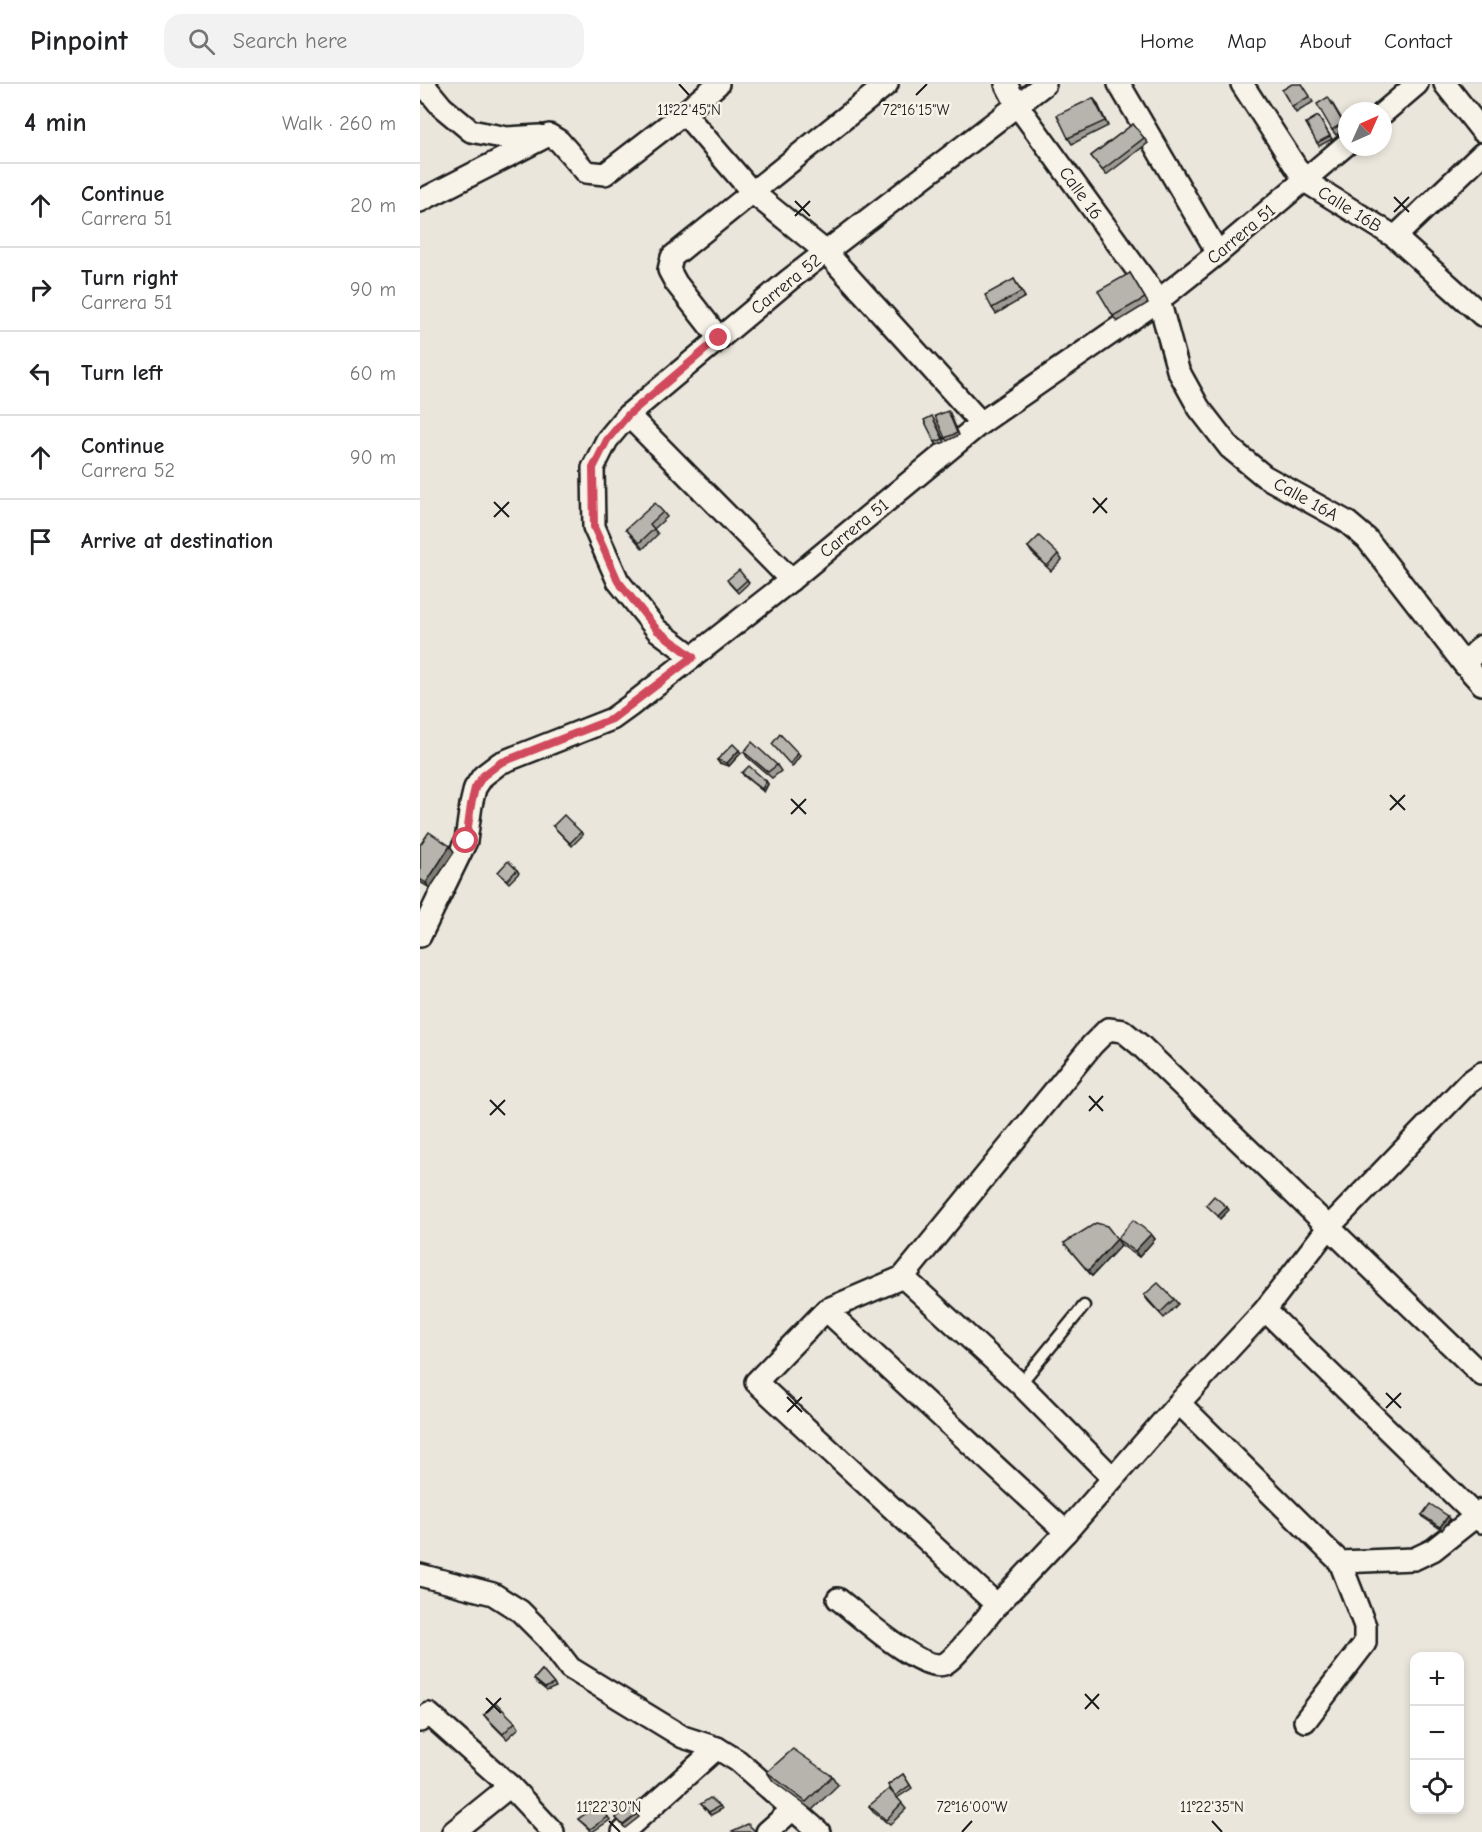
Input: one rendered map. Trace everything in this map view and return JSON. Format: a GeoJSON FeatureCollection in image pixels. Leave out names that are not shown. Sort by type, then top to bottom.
{"type":"FeatureCollection","features":[{"type":"Feature","properties":{"kind":"street"},"geometry":{"type":"LineString","coordinates":[[423,84],[442,107],[471,130],[507,138],[549,135],[559,141],[585,172],[605,174],[718,84]]}},
{"type":"Feature","properties":{"kind":"street"},"geometry":{"type":"LineString","coordinates":[[719,338],[676,283],[669,270],[672,257],[887,84]]}},
{"type":"Feature","properties":{"kind":"street","name":"Calle 16"},"geometry":{"type":"LineString","coordinates":[[1006,84],[1017,105],[1159,300]]}},
{"type":"Feature","properties":{"kind":"street","name":"Carrera 52"},"geometry":{"type":"LineString","coordinates":[[693,657],[657,630],[618,581],[594,527],[593,468],[607,440],[628,415],[789,280],[1045,84]]}},
{"type":"Feature","properties":{"kind":"street"},"geometry":{"type":"LineString","coordinates":[[1119,84],[1218,253]]}},
{"type":"Feature","properties":{"kind":"street","name":"Calle 16B"},"geometry":{"type":"LineString","coordinates":[[1242,84],[1305,181],[1395,237],[1482,315]]}},
{"type":"Feature","properties":{"kind":"street"},"geometry":{"type":"LineString","coordinates":[[1392,105],[1417,84]]}},
{"type":"Feature","properties":{"kind":"street"},"geometry":{"type":"LineString","coordinates":[[1444,84],[1482,131]]}},
{"type":"Feature","properties":{"kind":"street"},"geometry":{"type":"LineString","coordinates":[[684,113],[752,192],[826,252],[981,423]]}},
{"type":"Feature","properties":{"kind":"street"},"geometry":{"type":"LineString","coordinates":[[420,201],[549,135]]}},
{"type":"Feature","properties":{"kind":"street","name":"Carrera 51"},"geometry":{"type":"LineString","coordinates":[[420,936],[466,841],[475,788],[483,776],[500,763],[612,719],[791,580],[981,423],[1159,300],[1338,152]]}},
{"type":"Feature","properties":{"kind":"street"},"geometry":{"type":"LineString","coordinates":[[1395,237],[1482,154]]}},
{"type":"Feature","properties":{"kind":"street","name":"Calle 16A"},"geometry":{"type":"LineString","coordinates":[[1159,300],[1178,370],[1199,408],[1230,448],[1264,476],[1347,522],[1367,539],[1482,684]]}},
{"type":"Feature","properties":{"kind":"street"},"geometry":{"type":"LineString","coordinates":[[628,415],[791,580]]}},
{"type":"Feature","properties":{"kind":"street"},"geometry":{"type":"LineString","coordinates":[[1464,664],[1482,646]]}},
{"type":"Feature","properties":{"kind":"street"},"geometry":{"type":"LineString","coordinates":[[997,1605],[756,1382],[826,1310],[903,1277],[1092,1045],[1108,1029],[1123,1031],[1140,1045],[1482,1375]]}},
{"type":"Feature","properties":{"kind":"street"},"geometry":{"type":"LineString","coordinates":[[838,1599],[910,1655],[928,1664],[945,1664],[1265,1310],[1328,1228],[1468,1083],[1482,1073]]}},
{"type":"Feature","properties":{"kind":"street"},"geometry":{"type":"LineString","coordinates":[[903,1277],[1020,1384],[1113,1478]]}},
{"type":"Feature","properties":{"kind":"street"},"geometry":{"type":"LineString","coordinates":[[826,1310],[1066,1532]]}},
{"type":"Feature","properties":{"kind":"street"},"geometry":{"type":"LineString","coordinates":[[1265,1310],[1480,1516],[1433,1550],[1414,1558],[1340,1562]]}},
{"type":"Feature","properties":{"kind":"street"},"geometry":{"type":"LineString","coordinates":[[1179,1403],[1340,1562],[1365,1626],[1365,1644],[1305,1720]]}},
{"type":"Feature","properties":{"kind":"street"},"geometry":{"type":"LineString","coordinates":[[420,1575],[493,1594],[520,1611],[547,1638],[570,1668],[683,1737],[717,1748],[738,1761],[819,1832]]}},
{"type":"Feature","properties":{"kind":"street"},"geometry":{"type":"LineString","coordinates":[[420,1721],[429,1714],[510,1786],[553,1832]]}},
{"type":"Feature","properties":{"kind":"street"},"geometry":{"type":"LineString","coordinates":[[623,1832],[717,1748]]}},
{"type":"Feature","properties":{"kind":"street"},"geometry":{"type":"LineString","coordinates":[[453,1832],[510,1786]]}},
{"type":"Feature","properties":{"kind":"street"},"geometry":{"type":"LineString","coordinates":[[767,1832],[793,1809]]}},
{"type":"Feature","properties":{"kind":"lane"},"geometry":{"type":"LineString","coordinates":[[1020,1384],[1084,1306]]}},
{"type":"Feature","properties":{"kind":"building"},"geometry":{"type":"Polygon","coordinates":[[[1292,84],[1302,84],[1310,96],[1292,107],[1282,90],[1292,84]]]}},
{"type":"Feature","properties":{"kind":"building"},"geometry":{"type":"Polygon","coordinates":[[[1328,97],[1338,114],[1338,126],[1332,130],[1317,104],[1328,97]]]}},
{"type":"Feature","properties":{"kind":"building"},"geometry":{"type":"Polygon","coordinates":[[[1093,98],[1105,121],[1068,138],[1057,115],[1093,98]]]}},
{"type":"Feature","properties":{"kind":"building"},"geometry":{"type":"Polygon","coordinates":[[[1318,116],[1330,136],[1317,143],[1306,123],[1318,116]]]}},
{"type":"Feature","properties":{"kind":"building"},"geometry":{"type":"Polygon","coordinates":[[[1133,124],[1144,138],[1102,170],[1091,156],[1133,124]]]}},
{"type":"Feature","properties":{"kind":"building"},"geometry":{"type":"Polygon","coordinates":[[[1130,273],[1145,298],[1113,316],[1098,291],[1130,273]]]}},
{"type":"Feature","properties":{"kind":"building"},"geometry":{"type":"Polygon","coordinates":[[[1014,279],[1021,292],[992,308],[985,295],[1014,279]]]}},
{"type":"Feature","properties":{"kind":"building"},"geometry":{"type":"Polygon","coordinates":[[[948,411],[957,433],[945,438],[935,416],[948,411]]]}},
{"type":"Feature","properties":{"kind":"building"},"geometry":{"type":"Polygon","coordinates":[[[932,416],[943,439],[935,442],[924,420],[932,416]]]}},
{"type":"Feature","properties":{"kind":"building"},"geometry":{"type":"Polygon","coordinates":[[[655,503],[663,512],[650,524],[654,529],[639,543],[626,529],[655,503]]]}},
{"type":"Feature","properties":{"kind":"building"},"geometry":{"type":"Polygon","coordinates":[[[1039,536],[1058,554],[1047,566],[1028,547],[1039,536]]]}},
{"type":"Feature","properties":{"kind":"building"},"geometry":{"type":"Polygon","coordinates":[[[739,570],[747,580],[736,590],[727,580],[739,570]]]}},
{"type":"Feature","properties":{"kind":"building"},"geometry":{"type":"Polygon","coordinates":[[[780,734],[798,753],[790,764],[772,744],[780,734]]]}},
{"type":"Feature","properties":{"kind":"building"},"geometry":{"type":"Polygon","coordinates":[[[752,742],[777,765],[768,772],[744,752],[752,742]]]}},
{"type":"Feature","properties":{"kind":"building"},"geometry":{"type":"Polygon","coordinates":[[[733,744],[739,750],[727,763],[717,760],[733,744]]]}},
{"type":"Feature","properties":{"kind":"building"},"geometry":{"type":"Polygon","coordinates":[[[749,766],[766,781],[762,789],[742,773],[749,766]]]}},
{"type":"Feature","properties":{"kind":"building"},"geometry":{"type":"Polygon","coordinates":[[[564,815],[581,832],[570,843],[553,826],[564,815]]]}},
{"type":"Feature","properties":{"kind":"building"},"geometry":{"type":"Polygon","coordinates":[[[429,832],[450,846],[426,883],[420,879],[420,845],[429,832]]]}},
{"type":"Feature","properties":{"kind":"building"},"geometry":{"type":"Polygon","coordinates":[[[508,861],[517,870],[507,880],[498,872],[508,861]]]}},
{"type":"Feature","properties":{"kind":"building"},"geometry":{"type":"Polygon","coordinates":[[[1214,1196],[1227,1207],[1218,1216],[1206,1205],[1214,1196]]]}},
{"type":"Feature","properties":{"kind":"building"},"geometry":{"type":"Polygon","coordinates":[[[1133,1220],[1151,1234],[1135,1251],[1117,1239],[1133,1220]]]}},
{"type":"Feature","properties":{"kind":"building"},"geometry":{"type":"Polygon","coordinates":[[[1096,1223],[1107,1226],[1117,1239],[1088,1271],[1064,1243],[1096,1223]]]}},
{"type":"Feature","properties":{"kind":"building"},"geometry":{"type":"Polygon","coordinates":[[[1158,1283],[1174,1299],[1160,1313],[1144,1295],[1158,1283]]]}},
{"type":"Feature","properties":{"kind":"building"},"geometry":{"type":"Polygon","coordinates":[[[1430,1504],[1448,1516],[1440,1527],[1422,1515],[1430,1504]]]}},
{"type":"Feature","properties":{"kind":"building"},"geometry":{"type":"Polygon","coordinates":[[[542,1670],[554,1684],[545,1688],[534,1679],[542,1670]]]}},
{"type":"Feature","properties":{"kind":"building"},"geometry":{"type":"Polygon","coordinates":[[[496,1703],[515,1722],[503,1734],[484,1715],[496,1703]]]}},
{"type":"Feature","properties":{"kind":"building"},"geometry":{"type":"Polygon","coordinates":[[[793,1749],[832,1776],[806,1802],[767,1772],[793,1749]]]}},
{"type":"Feature","properties":{"kind":"building"},"geometry":{"type":"Polygon","coordinates":[[[903,1774],[910,1785],[895,1796],[888,1785],[903,1774]]]}},
{"type":"Feature","properties":{"kind":"building"},"geometry":{"type":"Polygon","coordinates":[[[889,1789],[902,1803],[886,1820],[869,1806],[889,1789]]]}},
{"type":"Feature","properties":{"kind":"building"},"geometry":{"type":"Polygon","coordinates":[[[710,1798],[720,1806],[709,1812],[701,1804],[710,1798]]]}},
{"type":"Feature","properties":{"kind":"building"},"geometry":{"type":"Polygon","coordinates":[[[600,1804],[608,1817],[590,1829],[578,1819],[600,1804]]]}},
{"type":"Feature","properties":{"kind":"building"},"geometry":{"type":"Polygon","coordinates":[[[629,1806],[637,1814],[623,1825],[616,1818],[629,1806]]]}},
{"type":"Feature","properties":{"kind":"building"},"geometry":{"type":"Polygon","coordinates":[[[748,1824],[756,1832],[732,1831],[748,1824]]]}},
{"type":"Feature","properties":{"kind":"route"},"geometry":{"type":"LineString","coordinates":[[466,841],[475,788],[483,776],[500,763],[612,719],[693,657],[657,630],[618,581],[594,527],[593,468],[607,440],[628,415],[719,338]]}}]}
